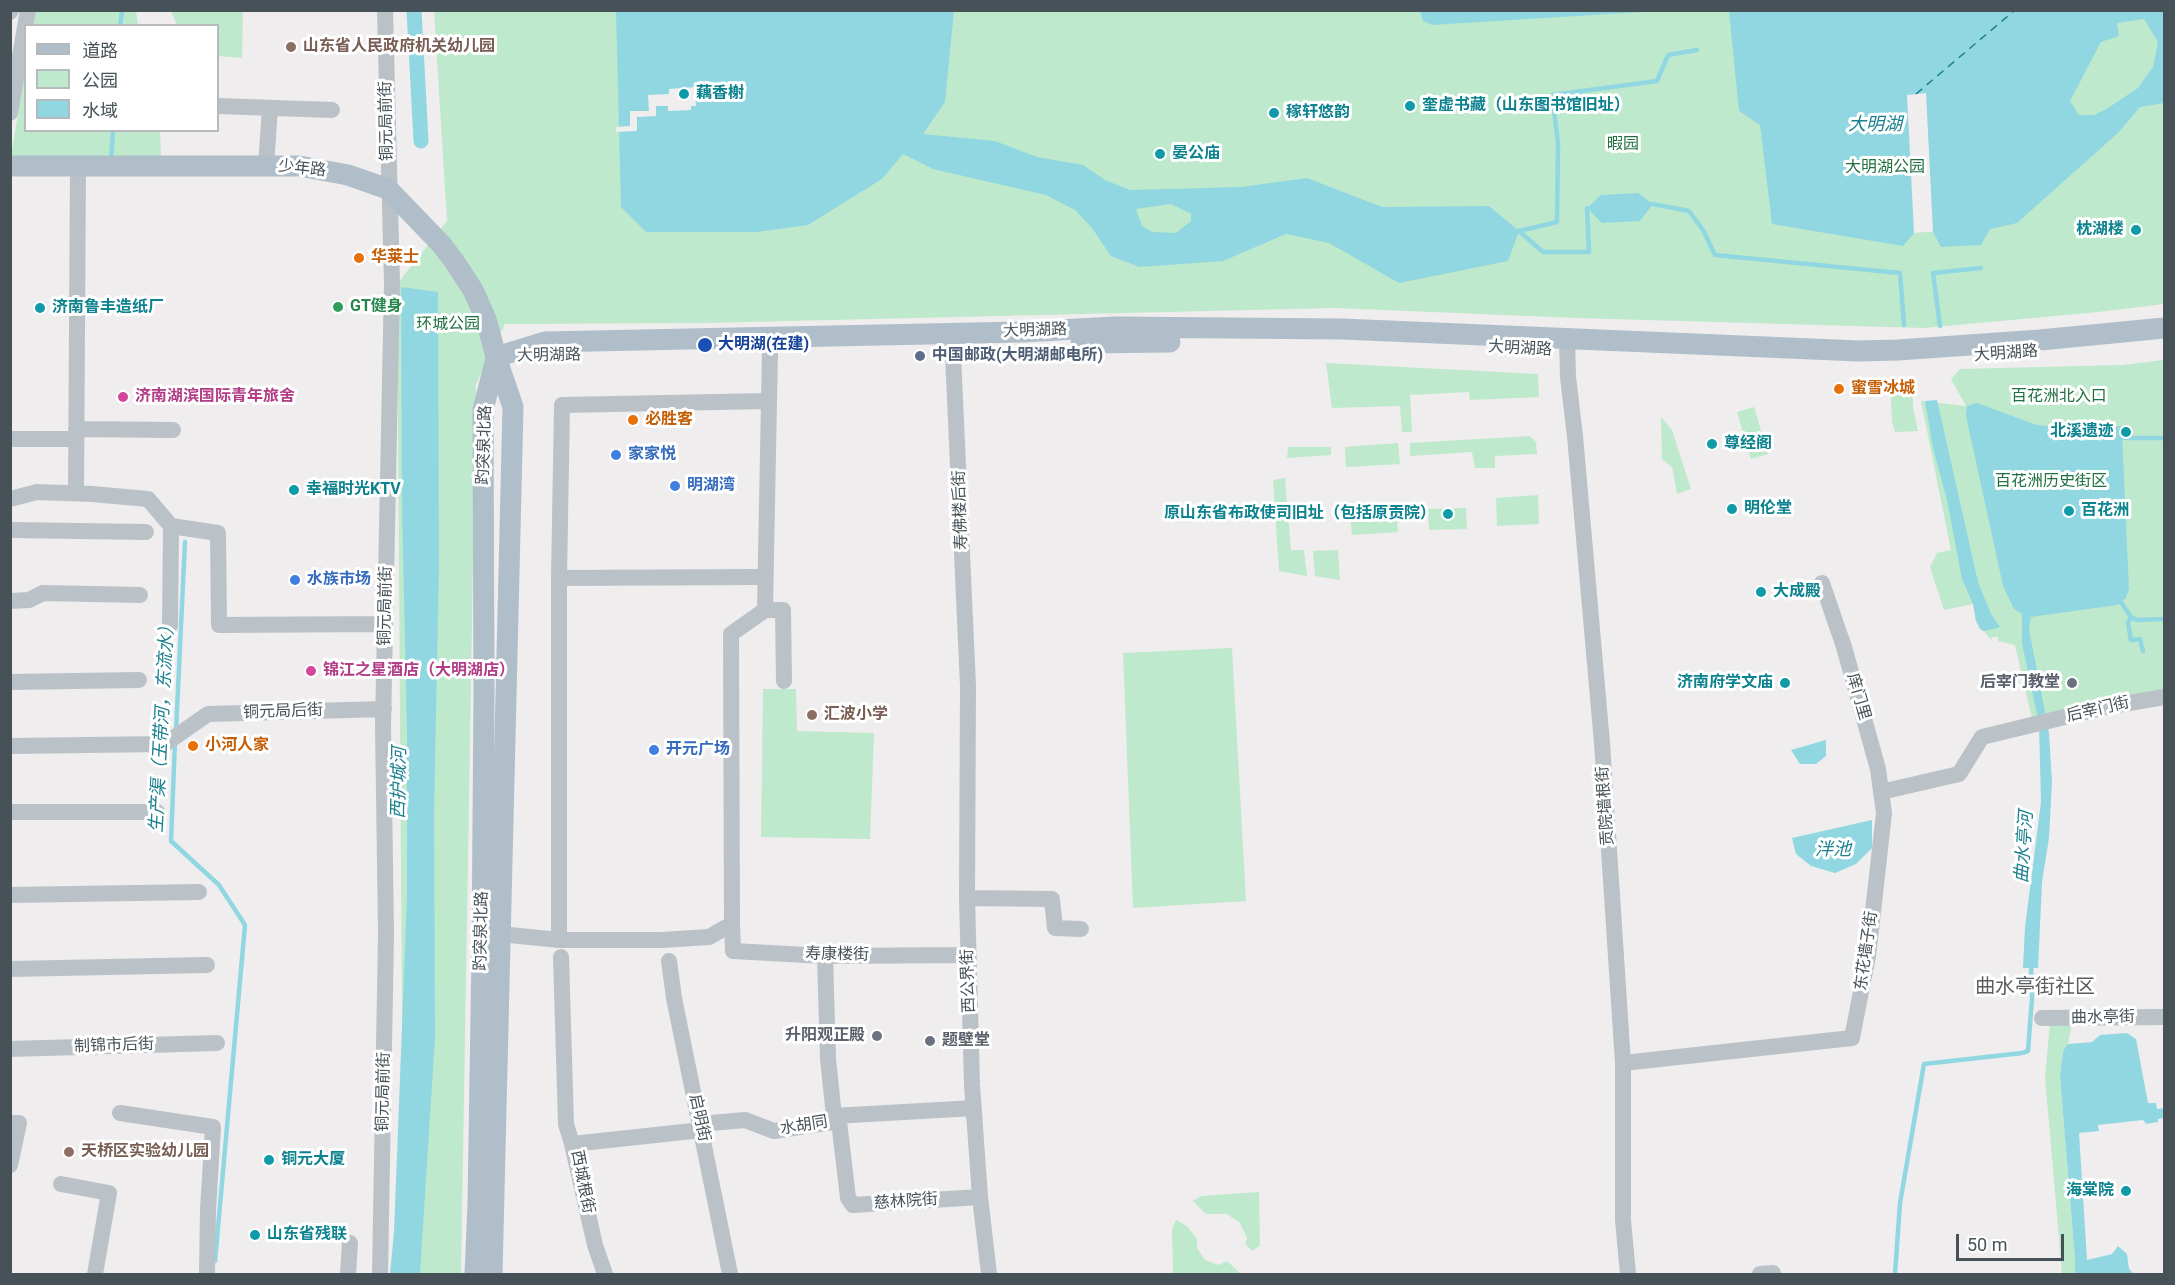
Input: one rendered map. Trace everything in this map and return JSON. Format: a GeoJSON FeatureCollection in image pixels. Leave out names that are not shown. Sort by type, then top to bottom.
{"type":"FeatureCollection","features":[{"type":"Feature","properties":{"kind":"main road","name":"少年路"},"geometry":{"type":"LineString","coordinates":[[10,166],[299,165],[348,175],[388,189],[442,245],[461,271],[473,290],[486,319],[496,357]]}},
{"type":"Feature","properties":{"kind":"main road","name":"大明湖路"},"geometry":{"type":"LineString","coordinates":[[496,357],[545,342],[953,339],[1396,342],[1898,350],[2164,328]]}},
{"type":"Feature","properties":{"kind":"main road","name":"大明湖路"},"geometry":{"type":"LineString","coordinates":[[496,357],[770,350],[953,339]]}},
{"type":"Feature","properties":{"kind":"main road","name":"大明湖路"},"geometry":{"type":"LineString","coordinates":[[1567,346],[1763,359],[1898,360],[2006,355],[2164,339]]}},
{"type":"Feature","properties":{"kind":"main road","name":"趵突泉北路"},"geometry":{"type":"LineString","coordinates":[[492,1275],[513,407],[496,357]]}},
{"type":"Feature","properties":{"kind":"main road","name":"趵突泉北路"},"geometry":{"type":"LineString","coordinates":[[475,1275],[482,917],[483,410],[496,357]]}},
{"type":"Feature","properties":{"kind":"street","name":"铜元局前街"},"geometry":{"type":"LineString","coordinates":[[380,1275],[386,934],[385,624],[392,283],[385,10]]}},
{"type":"Feature","properties":{"kind":"street"},"geometry":{"type":"LineString","coordinates":[[10,113],[24,33]]}},
{"type":"Feature","properties":{"kind":"street"},"geometry":{"type":"LineString","coordinates":[[219,106],[332,110]]}},
{"type":"Feature","properties":{"kind":"street"},"geometry":{"type":"LineString","coordinates":[[266,165],[270,108]]}},
{"type":"Feature","properties":{"kind":"street"},"geometry":{"type":"LineString","coordinates":[[76,493],[78,166]]}},
{"type":"Feature","properties":{"kind":"street","name":"寿佛楼后街"},"geometry":{"type":"LineString","coordinates":[[953,339],[968,686]]}},
{"type":"Feature","properties":{"kind":"street","name":"贡院墙根街"},"geometry":{"type":"LineString","coordinates":[[1567,346],[1600,719],[1623,1063],[1623,1220],[1628,1275]]}},
{"type":"Feature","properties":{"kind":"street"},"geometry":{"type":"LineString","coordinates":[[765,610],[770,350]]}},
{"type":"Feature","properties":{"kind":"street"},"geometry":{"type":"LineString","coordinates":[[573,1147],[566,1124],[560,949],[559,578],[562,405],[768,401]]}},
{"type":"Feature","properties":{"kind":"street"},"geometry":{"type":"LineString","coordinates":[[10,439],[173,430]]}},
{"type":"Feature","properties":{"kind":"street"},"geometry":{"type":"LineString","coordinates":[[10,499],[37,492],[148,498],[171,526],[170,626]]}},
{"type":"Feature","properties":{"kind":"street"},"geometry":{"type":"LineString","coordinates":[[171,526],[218,533],[219,625],[385,624]]}},
{"type":"Feature","properties":{"kind":"street"},"geometry":{"type":"LineString","coordinates":[[10,530],[146,532]]}},
{"type":"Feature","properties":{"kind":"street"},"geometry":{"type":"LineString","coordinates":[[559,578],[756,577]]}},
{"type":"Feature","properties":{"kind":"street","name":"庠门里"},"geometry":{"type":"LineString","coordinates":[[1822,583],[1844,646],[1878,769],[1884,813]]}},
{"type":"Feature","properties":{"kind":"street"},"geometry":{"type":"LineString","coordinates":[[10,601],[29,600],[43,593],[140,595]]}},
{"type":"Feature","properties":{"kind":"street"},"geometry":{"type":"LineString","coordinates":[[500,934],[560,949],[709,936],[732,924],[731,634],[765,610],[783,609],[784,681]]}},
{"type":"Feature","properties":{"kind":"street"},"geometry":{"type":"LineString","coordinates":[[10,682],[139,680]]}},
{"type":"Feature","properties":{"kind":"street","name":"西公界街"},"geometry":{"type":"LineString","coordinates":[[968,686],[968,955],[974,1108],[980,1197],[989,1275]]}},
{"type":"Feature","properties":{"kind":"street","name":"后宰门街"},"geometry":{"type":"LineString","coordinates":[[1881,792],[1959,774],[1982,737],[2106,707],[2164,697]]}},
{"type":"Feature","properties":{"kind":"street","name":"铜元局后街"},"geometry":{"type":"LineString","coordinates":[[10,746],[165,744],[208,714],[384,710]]}},
{"type":"Feature","properties":{"kind":"street"},"geometry":{"type":"LineString","coordinates":[[10,812],[157,812]]}},
{"type":"Feature","properties":{"kind":"street","name":"东花墙子街"},"geometry":{"type":"LineString","coordinates":[[1623,1063],[1852,1038],[1868,956],[1884,813]]}},
{"type":"Feature","properties":{"kind":"street"},"geometry":{"type":"LineString","coordinates":[[10,895],[199,892]]}},
{"type":"Feature","properties":{"kind":"street"},"geometry":{"type":"LineString","coordinates":[[967,898],[1052,899],[1055,928],[1081,929]]}},
{"type":"Feature","properties":{"kind":"street","name":"寿康楼街"},"geometry":{"type":"LineString","coordinates":[[732,924],[733,951],[825,956],[968,955]]}},
{"type":"Feature","properties":{"kind":"street","name":"慈林院街"},"geometry":{"type":"LineString","coordinates":[[825,956],[828,1059],[848,1198],[853,1205],[980,1197]]}},
{"type":"Feature","properties":{"kind":"street","name":"启明街"},"geometry":{"type":"LineString","coordinates":[[669,961],[674,998],[730,1275]]}},
{"type":"Feature","properties":{"kind":"street"},"geometry":{"type":"LineString","coordinates":[[10,969],[207,965]]}},
{"type":"Feature","properties":{"kind":"street","name":"曲水亭街"},"geometry":{"type":"LineString","coordinates":[[2042,1018],[2164,1017]]}},
{"type":"Feature","properties":{"kind":"street","name":"制锦市后街"},"geometry":{"type":"LineString","coordinates":[[10,1049],[217,1043]]}},
{"type":"Feature","properties":{"kind":"street"},"geometry":{"type":"LineString","coordinates":[[836,1118],[974,1108]]}},
{"type":"Feature","properties":{"kind":"street"},"geometry":{"type":"LineString","coordinates":[[120,1113],[213,1126],[207,1275]]}},
{"type":"Feature","properties":{"kind":"street","name":"水胡同"},"geometry":{"type":"LineString","coordinates":[[701,1127],[745,1120],[774,1131],[836,1118]]}},
{"type":"Feature","properties":{"kind":"street"},"geometry":{"type":"LineString","coordinates":[[10,1122],[19,1123],[10,1165]]}},
{"type":"Feature","properties":{"kind":"street","name":"西城根街"},"geometry":{"type":"LineString","coordinates":[[605,1275],[595,1245],[572,1144],[701,1127]]}},
{"type":"Feature","properties":{"kind":"street"},"geometry":{"type":"LineString","coordinates":[[61,1184],[109,1193],[95,1275]]}},
{"type":"Feature","properties":{"kind":"street"},"geometry":{"type":"LineString","coordinates":[[348,1275],[350,1243]]}},
{"type":"Feature","properties":{"kind":"green space"},"geometry":{"type":"Polygon","coordinates":[[[36,10],[136,11],[138,24],[33,24],[36,10]]]}},
{"type":"Feature","properties":{"kind":"green space"},"geometry":{"type":"Polygon","coordinates":[[[171,11],[243,11],[242,58],[219,56],[219,24],[177,24],[171,11]]]}},
{"type":"Feature","properties":{"kind":"green space","name":"大明湖公园"},"geometry":{"type":"Polygon","coordinates":[[[434,11],[2164,11],[2164,304],[1924,328],[1576,318],[1335,308],[705,323],[505,324],[476,384],[461,1274],[393,1274],[403,1155],[397,284],[447,221],[434,11]]]}},
{"type":"Feature","properties":{"kind":"green space"},"geometry":{"type":"Polygon","coordinates":[[[24,75],[24,132],[160,132],[161,159],[11,157],[24,75]]]}},
{"type":"Feature","properties":{"kind":"green space","name":"百花洲历史街区"},"geometry":{"type":"Polygon","coordinates":[[[2164,360],[2164,697],[2033,723],[2015,645],[1998,641],[1998,637],[1992,637],[1991,640],[1976,621],[1973,604],[1944,610],[1930,567],[1937,553],[1951,550],[1921,401],[1966,406],[1951,379],[1960,369],[2122,365],[2164,360]]]}},
{"type":"Feature","properties":{"kind":"green space"},"geometry":{"type":"Polygon","coordinates":[[[1326,363],[1538,374],[1539,397],[1470,400],[1469,392],[1410,395],[1412,432],[1402,432],[1400,406],[1332,408],[1326,363]]]}},
{"type":"Feature","properties":{"kind":"green space"},"geometry":{"type":"Polygon","coordinates":[[[1890,378],[1912,379],[1913,407],[1918,431],[1895,432],[1892,422],[1890,378]]]}},
{"type":"Feature","properties":{"kind":"green space"},"geometry":{"type":"Polygon","coordinates":[[[1754,407],[1768,454],[1751,459],[1737,412],[1754,407]]]}},
{"type":"Feature","properties":{"kind":"green space"},"geometry":{"type":"Polygon","coordinates":[[[1661,417],[1672,430],[1691,489],[1677,494],[1672,467],[1662,459],[1661,417]]]}},
{"type":"Feature","properties":{"kind":"green space"},"geometry":{"type":"Polygon","coordinates":[[[1530,436],[1536,442],[1537,454],[1495,456],[1495,468],[1475,468],[1472,452],[1410,456],[1410,443],[1530,436]]]}},
{"type":"Feature","properties":{"kind":"green space"},"geometry":{"type":"Polygon","coordinates":[[[1398,443],[1400,464],[1346,467],[1345,447],[1398,443]]]}},
{"type":"Feature","properties":{"kind":"green space"},"geometry":{"type":"Polygon","coordinates":[[[1288,447],[1331,447],[1331,455],[1287,458],[1288,447]]]}},
{"type":"Feature","properties":{"kind":"green space"},"geometry":{"type":"Polygon","coordinates":[[[1285,478],[1291,550],[1304,550],[1307,576],[1279,571],[1273,480],[1285,478]]]}},
{"type":"Feature","properties":{"kind":"green space"},"geometry":{"type":"Polygon","coordinates":[[[1538,495],[1539,524],[1497,526],[1496,498],[1538,495]]]}},
{"type":"Feature","properties":{"kind":"green space"},"geometry":{"type":"Polygon","coordinates":[[[1466,508],[1467,529],[1429,530],[1428,509],[1466,508]]]}},
{"type":"Feature","properties":{"kind":"green space"},"geometry":{"type":"Polygon","coordinates":[[[1396,511],[1398,532],[1352,535],[1350,514],[1396,511]]]}},
{"type":"Feature","properties":{"kind":"green space"},"geometry":{"type":"Polygon","coordinates":[[[1338,550],[1340,580],[1315,576],[1313,551],[1338,550]]]}},
{"type":"Feature","properties":{"kind":"green space"},"geometry":{"type":"Polygon","coordinates":[[[1232,648],[1246,901],[1133,908],[1123,653],[1232,648]]]}},
{"type":"Feature","properties":{"kind":"green space"},"geometry":{"type":"Polygon","coordinates":[[[763,689],[796,689],[797,731],[874,733],[870,839],[761,837],[763,689]]]}},
{"type":"Feature","properties":{"kind":"green space"},"geometry":{"type":"Polygon","coordinates":[[[2050,1024],[2072,1024],[2068,1044],[2063,1051],[2060,1076],[2075,1274],[2062,1274],[2045,1077],[2050,1024]]]}},
{"type":"Feature","properties":{"kind":"green space"},"geometry":{"type":"Polygon","coordinates":[[[1259,1192],[1260,1246],[1252,1251],[1245,1244],[1247,1238],[1240,1223],[1227,1214],[1206,1214],[1193,1201],[1201,1196],[1259,1192]]]}},
{"type":"Feature","properties":{"kind":"green space"},"geometry":{"type":"Polygon","coordinates":[[[1176,1220],[1188,1227],[1197,1239],[1197,1248],[1205,1260],[1219,1265],[1227,1261],[1240,1273],[1173,1274],[1172,1229],[1176,1220]]]}},
{"type":"Feature","properties":{"kind":"water"},"geometry":{"type":"Polygon","coordinates":[[[1420,10],[1658,11],[1432,25],[1423,21],[1420,10]]]}},
{"type":"Feature","properties":{"kind":"water"},"geometry":{"type":"Polygon","coordinates":[[[616,11],[954,11],[945,102],[923,134],[995,141],[1037,157],[1083,165],[1105,180],[1130,190],[1241,187],[1307,178],[1382,207],[1489,206],[1519,231],[1508,261],[1399,283],[1329,243],[1286,234],[1223,261],[1139,267],[1111,256],[1092,228],[1075,210],[1046,195],[933,169],[903,154],[882,179],[808,225],[757,232],[646,232],[621,207],[616,11]],[[1171,204],[1136,209],[1142,226],[1152,232],[1176,233],[1191,221],[1191,214],[1171,204]]]}},
{"type":"Feature","properties":{"kind":"water","name":"大明湖"},"geometry":{"type":"Polygon","coordinates":[[[1729,11],[2164,11],[2164,103],[2140,107],[2119,132],[2017,223],[1990,229],[1981,245],[1941,247],[1933,232],[1914,233],[1903,246],[1772,224],[1760,125],[1739,111],[1729,11]],[[2144,19],[2117,23],[2119,36],[2101,42],[2070,101],[2079,115],[2094,115],[2138,88],[2153,67],[2158,42],[2144,19]]]}},
{"type":"Feature","properties":{"kind":"water"},"geometry":{"type":"Polygon","coordinates":[[[1638,193],[1653,204],[1640,221],[1602,223],[1587,208],[1601,195],[1638,193]]]}},
{"type":"Feature","properties":{"kind":"water"},"geometry":{"type":"Polygon","coordinates":[[[401,287],[438,292],[439,567],[434,813],[435,1037],[420,1274],[390,1274],[394,1232],[407,898],[401,287]]]}},
{"type":"Feature","properties":{"kind":"water"},"geometry":{"type":"Polygon","coordinates":[[[1937,400],[1978,582],[1991,614],[2000,627],[1994,629],[1983,631],[1980,629],[1973,604],[1962,579],[1925,401],[1937,400]]]}},
{"type":"Feature","properties":{"kind":"water","name":"百花洲"},"geometry":{"type":"Polygon","coordinates":[[[1977,403],[2037,425],[2125,426],[2126,428],[2122,433],[2129,589],[2126,598],[2117,605],[2031,617],[2029,629],[2049,733],[2052,782],[2049,838],[2042,882],[2038,968],[2023,968],[2025,927],[2041,802],[2039,724],[2022,643],[2022,614],[2014,609],[2003,586],[1966,416],[1967,406],[1977,403]]]}},
{"type":"Feature","properties":{"kind":"water"},"geometry":{"type":"Polygon","coordinates":[[[1826,740],[1826,756],[1816,764],[1800,764],[1791,750],[1826,740]]]}},
{"type":"Feature","properties":{"kind":"water","name":"泮池"},"geometry":{"type":"Polygon","coordinates":[[[1872,820],[1872,848],[1856,864],[1835,873],[1811,866],[1796,854],[1792,838],[1872,820]]]}},
{"type":"Feature","properties":{"kind":"water"},"geometry":{"type":"Polygon","coordinates":[[[2127,1033],[2136,1039],[2148,1103],[2156,1103],[2157,1109],[2164,1108],[2164,1118],[2158,1119],[2158,1122],[2146,1124],[2143,1120],[2098,1125],[2099,1131],[2079,1133],[2087,1260],[2112,1254],[2118,1246],[2127,1254],[2129,1269],[2134,1274],[2075,1274],[2060,1076],[2063,1051],[2068,1044],[2092,1042],[2100,1035],[2127,1033]]]}},
{"type":"Feature","properties":{"kind":"pier"},"geometry":{"type":"Polygon","coordinates":[[[695,87],[696,106],[691,106],[691,110],[668,111],[668,106],[656,106],[656,116],[637,117],[637,131],[616,132],[616,127],[630,126],[630,111],[649,111],[648,95],[669,94],[669,89],[695,87]]]}},
{"type":"Feature","properties":{"kind":"pier"},"geometry":{"type":"Polygon","coordinates":[[[1926,93],[1933,232],[1914,233],[1907,95],[1926,93]]]}},
{"type":"Feature","properties":{"kind":"waterway"},"geometry":{"type":"LineString","coordinates":[[120,24],[122,10]]}},
{"type":"Feature","properties":{"kind":"waterway","name":"西护城河"},"geometry":{"type":"LineString","coordinates":[[414,10],[421,141]]}},
{"type":"Feature","properties":{"kind":"waterway"},"geometry":{"type":"LineString","coordinates":[[1519,231],[1557,222],[1558,143],[1552,95],[1657,81],[1668,55],[1697,50]]}},
{"type":"Feature","properties":{"kind":"waterway"},"geometry":{"type":"LineString","coordinates":[[111,161],[113,132]]}},
{"type":"Feature","properties":{"kind":"waterway"},"geometry":{"type":"LineString","coordinates":[[1653,204],[1689,211],[1703,230],[1715,255],[1900,273],[1904,325]]}},
{"type":"Feature","properties":{"kind":"waterway"},"geometry":{"type":"LineString","coordinates":[[1519,231],[1543,252],[1589,252],[1587,208]]}},
{"type":"Feature","properties":{"kind":"waterway"},"geometry":{"type":"LineString","coordinates":[[1940,326],[1933,273],[1981,268]]}},
{"type":"Feature","properties":{"kind":"waterway"},"geometry":{"type":"LineString","coordinates":[[2122,438],[2164,438]]}},
{"type":"Feature","properties":{"kind":"waterway","name":"生产渠（玉带河，东流水）"},"geometry":{"type":"LineString","coordinates":[[176,731],[185,542]]}},
{"type":"Feature","properties":{"kind":"waterway"},"geometry":{"type":"LineString","coordinates":[[2121,602],[2131,617],[2137,620],[2164,619]]}},
{"type":"Feature","properties":{"kind":"waterway"},"geometry":{"type":"LineString","coordinates":[[2131,617],[2128,623],[2131,640],[2140,639],[2143,651]]}},
{"type":"Feature","properties":{"kind":"waterway","name":"生产渠（玉带河，东流水）"},"geometry":{"type":"LineString","coordinates":[[175,742],[171,841],[219,885],[245,925],[215,1261]]}},
{"type":"Feature","properties":{"kind":"waterway","name":"曲水亭河"},"geometry":{"type":"LineString","coordinates":[[2028,1051],[2032,998],[2031,964]]}},
{"type":"Feature","properties":{"kind":"waterway"},"geometry":{"type":"LineString","coordinates":[[1895,1274],[1900,1203],[1924,1064],[2028,1051]]}},
{"type":"Feature","properties":{"kind":"ferry route"},"geometry":{"type":"LineString","coordinates":[[1916,94],[2015,10]]}},
{"type":"Feature","properties":{"kind":"place","name":"山东省人民政府机关幼儿园"},"geometry":{"type":"Point","coordinates":[291,47]}},
{"type":"Feature","properties":{"kind":"place","name":"藕香榭"},"geometry":{"type":"Point","coordinates":[684,94]}},
{"type":"Feature","properties":{"kind":"place","name":"奎虚书藏（山东图书馆旧址）"},"geometry":{"type":"Point","coordinates":[1410,106]}},
{"type":"Feature","properties":{"kind":"place","name":"稼轩悠韵"},"geometry":{"type":"Point","coordinates":[1274,113]}},
{"type":"Feature","properties":{"kind":"place","name":"晏公庙"},"geometry":{"type":"Point","coordinates":[1160,154]}},
{"type":"Feature","properties":{"kind":"place","name":"枕湖楼"},"geometry":{"type":"Point","coordinates":[2136,230]}},
{"type":"Feature","properties":{"kind":"place","name":"华莱士"},"geometry":{"type":"Point","coordinates":[359,258]}},
{"type":"Feature","properties":{"kind":"place","name":"GT健身"},"geometry":{"type":"Point","coordinates":[338,307]}},
{"type":"Feature","properties":{"kind":"place","name":"济南鲁丰造纸厂"},"geometry":{"type":"Point","coordinates":[40,308]}},
{"type":"Feature","properties":{"kind":"place","name":"大明湖(在建)"},"geometry":{"type":"Point","coordinates":[705,345]}},
{"type":"Feature","properties":{"kind":"place","name":"中国邮政(大明湖邮电所)"},"geometry":{"type":"Point","coordinates":[920,356]}},
{"type":"Feature","properties":{"kind":"place","name":"蜜雪冰城"},"geometry":{"type":"Point","coordinates":[1839,389]}},
{"type":"Feature","properties":{"kind":"place","name":"济南湖滨国际青年旅舍"},"geometry":{"type":"Point","coordinates":[123,397]}},
{"type":"Feature","properties":{"kind":"place","name":"必胜客"},"geometry":{"type":"Point","coordinates":[633,420]}},
{"type":"Feature","properties":{"kind":"place","name":"北溪遗迹"},"geometry":{"type":"Point","coordinates":[2126,432]}},
{"type":"Feature","properties":{"kind":"place","name":"尊经阁"},"geometry":{"type":"Point","coordinates":[1712,444]}},
{"type":"Feature","properties":{"kind":"place","name":"家家悦"},"geometry":{"type":"Point","coordinates":[616,455]}},
{"type":"Feature","properties":{"kind":"place","name":"明湖湾"},"geometry":{"type":"Point","coordinates":[675,486]}},
{"type":"Feature","properties":{"kind":"place","name":"幸福时光KTV"},"geometry":{"type":"Point","coordinates":[294,490]}},
{"type":"Feature","properties":{"kind":"place","name":"明伦堂"},"geometry":{"type":"Point","coordinates":[1732,509]}},
{"type":"Feature","properties":{"kind":"place","name":"百花洲"},"geometry":{"type":"Point","coordinates":[2069,511]}},
{"type":"Feature","properties":{"kind":"place","name":"原山东省布政使司旧址（包括原贡院）"},"geometry":{"type":"Point","coordinates":[1448,514]}},
{"type":"Feature","properties":{"kind":"place","name":"水族市场"},"geometry":{"type":"Point","coordinates":[295,580]}},
{"type":"Feature","properties":{"kind":"place","name":"大成殿"},"geometry":{"type":"Point","coordinates":[1761,592]}},
{"type":"Feature","properties":{"kind":"place","name":"锦江之星酒店（大明湖店）"},"geometry":{"type":"Point","coordinates":[311,671]}},
{"type":"Feature","properties":{"kind":"place","name":"济南府学文庙"},"geometry":{"type":"Point","coordinates":[1785,683]}},
{"type":"Feature","properties":{"kind":"place","name":"后宰门教堂"},"geometry":{"type":"Point","coordinates":[2072,683]}},
{"type":"Feature","properties":{"kind":"place","name":"汇波小学"},"geometry":{"type":"Point","coordinates":[812,715]}},
{"type":"Feature","properties":{"kind":"place","name":"小河人家"},"geometry":{"type":"Point","coordinates":[193,746]}},
{"type":"Feature","properties":{"kind":"place","name":"开元广场"},"geometry":{"type":"Point","coordinates":[654,750]}},
{"type":"Feature","properties":{"kind":"place","name":"升阳观正殿"},"geometry":{"type":"Point","coordinates":[877,1036]}},
{"type":"Feature","properties":{"kind":"place","name":"题壁堂"},"geometry":{"type":"Point","coordinates":[930,1041]}},
{"type":"Feature","properties":{"kind":"place","name":"天桥区实验幼儿园"},"geometry":{"type":"Point","coordinates":[69,1152]}},
{"type":"Feature","properties":{"kind":"place","name":"铜元大厦"},"geometry":{"type":"Point","coordinates":[269,1160]}},
{"type":"Feature","properties":{"kind":"place","name":"海棠院"},"geometry":{"type":"Point","coordinates":[2126,1191]}},
{"type":"Feature","properties":{"kind":"place","name":"山东省残联"},"geometry":{"type":"Point","coordinates":[255,1235]}},
{"type":"Feature","properties":{"kind":"district","name":"曲水亭街社区"},"geometry":{"type":"Point","coordinates":[2035,988]}},
{"type":"Feature","properties":{"kind":"park label","name":"暇园"},"geometry":{"type":"Point","coordinates":[1623,145]}},
{"type":"Feature","properties":{"kind":"park label","name":"环城公园"},"geometry":{"type":"Point","coordinates":[448,325]}},
{"type":"Feature","properties":{"kind":"park label","name":"百花洲北入口"},"geometry":{"type":"Point","coordinates":[2059,397]}}]}
